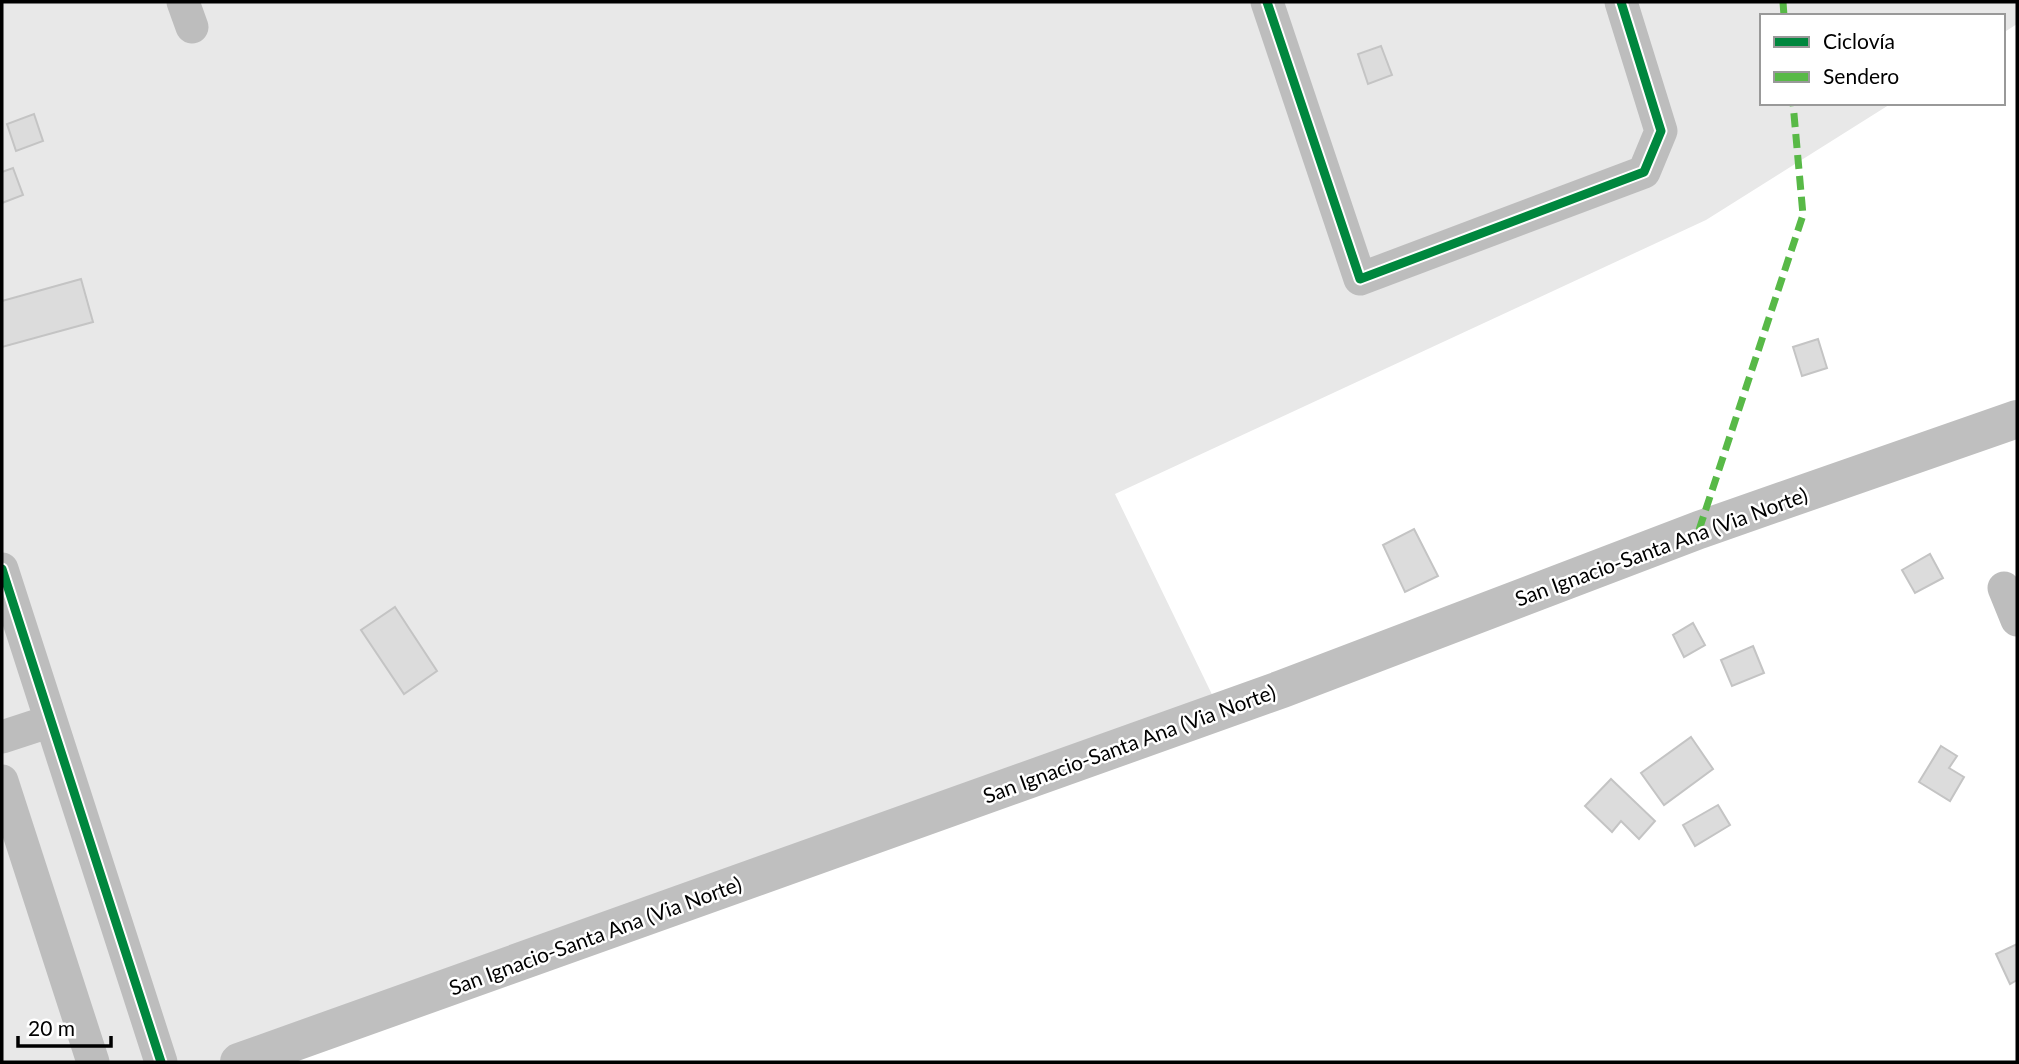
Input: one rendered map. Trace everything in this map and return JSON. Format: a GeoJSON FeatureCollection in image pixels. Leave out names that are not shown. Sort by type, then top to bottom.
{"type":"FeatureCollection","features":[{"type":"Feature","properties":{"kind":"main road","name":"San Ignacio-Santa Ana (Via Norte)"},"geometry":{"type":"LineString","coordinates":[[239,1062],[1270,693],[1699,530],[2017,419]]}},
{"type":"Feature","properties":{"kind":"street"},"geometry":{"type":"LineString","coordinates":[[1266,2],[1360,279],[1644,172],[1661,131],[1621,2]]}},
{"type":"Feature","properties":{"kind":"street"},"geometry":{"type":"LineString","coordinates":[[2,569],[161,1062]]}},
{"type":"Feature","properties":{"kind":"street"},"geometry":{"type":"LineString","coordinates":[[2004,588],[2017,620]]}},
{"type":"Feature","properties":{"kind":"street"},"geometry":{"type":"LineString","coordinates":[[2,737],[51,721]]}},
{"type":"Feature","properties":{"kind":"street"},"geometry":{"type":"LineString","coordinates":[[2,780],[93,1062]]}},
{"type":"Feature","properties":{"kind":"shaded area"},"geometry":{"type":"Polygon","coordinates":[[[2,2],[2017,2],[2017,24],[2005,32],[2005,14],[1760,14],[1760,105],[1889,105],[1706,220],[1115,494],[1220,711],[239,1062],[2,1062],[2,2]]]}},
{"type":"Feature","properties":{"kind":"building"},"geometry":{"type":"Polygon","coordinates":[[[1381,46],[1392,75],[1368,84],[1358,54],[1381,46]]]}},
{"type":"Feature","properties":{"kind":"building"},"geometry":{"type":"Polygon","coordinates":[[[34,114],[43,141],[16,151],[7,124],[34,114]]]}},
{"type":"Feature","properties":{"kind":"building"},"geometry":{"type":"Polygon","coordinates":[[[13,168],[23,195],[2,203],[2,172],[13,168]]]}},
{"type":"Feature","properties":{"kind":"building"},"geometry":{"type":"Polygon","coordinates":[[[81,279],[93,322],[2,347],[2,301],[81,279]]]}},
{"type":"Feature","properties":{"kind":"building"},"geometry":{"type":"Polygon","coordinates":[[[1818,339],[1827,368],[1802,376],[1793,347],[1818,339]]]}},
{"type":"Feature","properties":{"kind":"building"},"geometry":{"type":"Polygon","coordinates":[[[1414,529],[1438,576],[1405,592],[1383,545],[1414,529]]]}},
{"type":"Feature","properties":{"kind":"building"},"geometry":{"type":"Polygon","coordinates":[[[1930,554],[1943,578],[1915,593],[1902,570],[1930,554]]]}},
{"type":"Feature","properties":{"kind":"building"},"geometry":{"type":"Polygon","coordinates":[[[395,607],[437,671],[404,694],[361,630],[395,607]]]}},
{"type":"Feature","properties":{"kind":"building"},"geometry":{"type":"Polygon","coordinates":[[[1693,623],[1705,645],[1684,657],[1673,635],[1693,623]]]}},
{"type":"Feature","properties":{"kind":"building"},"geometry":{"type":"Polygon","coordinates":[[[1753,646],[1764,673],[1732,686],[1721,660],[1753,646]]]}},
{"type":"Feature","properties":{"kind":"building"},"geometry":{"type":"Polygon","coordinates":[[[1691,737],[1713,769],[1664,805],[1641,773],[1691,737]]]}},
{"type":"Feature","properties":{"kind":"building"},"geometry":{"type":"Polygon","coordinates":[[[1941,746],[1957,756],[1949,768],[1964,777],[1950,801],[1919,782],[1941,746]]]}},
{"type":"Feature","properties":{"kind":"building"},"geometry":{"type":"Polygon","coordinates":[[[1611,779],[1655,821],[1639,839],[1621,821],[1612,832],[1585,806],[1611,779]]]}},
{"type":"Feature","properties":{"kind":"building"},"geometry":{"type":"Polygon","coordinates":[[[1718,805],[1730,825],[1695,846],[1683,825],[1718,805]]]}},
{"type":"Feature","properties":{"kind":"building"},"geometry":{"type":"Polygon","coordinates":[[[2017,944],[2017,980],[2010,984],[1996,954],[2017,944]]]}},
{"type":"Feature","properties":{"kind":"marked path"},"geometry":{"type":"LineString","coordinates":[[1783,2],[1784,14]]}},
{"type":"Feature","properties":{"kind":"marked path"},"geometry":{"type":"LineString","coordinates":[[1699,530],[1803,215],[1793,105]]}},
{"type":"Feature","properties":{"kind":"cycle path"},"geometry":{"type":"LineString","coordinates":[[1267,2],[1360,279],[1644,172],[1661,131],[1621,2]]}},
{"type":"Feature","properties":{"kind":"cycle path"},"geometry":{"type":"LineString","coordinates":[[2,569],[161,1062]]}}]}
